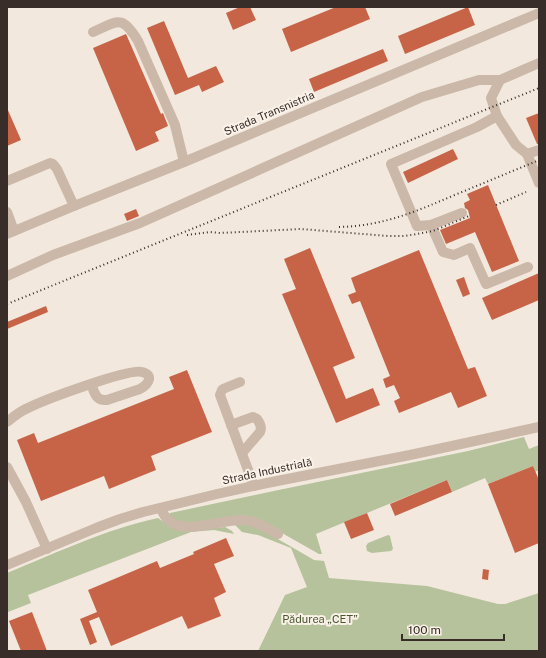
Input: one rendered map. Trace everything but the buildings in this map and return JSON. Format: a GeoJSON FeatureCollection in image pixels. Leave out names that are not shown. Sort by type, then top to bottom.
{"type":"FeatureCollection","features":[{"type":"Feature","properties":{"kind":"street","name":"Strada Transnistria"},"geometry":{"type":"LineString","coordinates":[[10,232],[184,162],[539,13]]}},
{"type":"Feature","properties":{"kind":"street"},"geometry":{"type":"LineString","coordinates":[[93,32],[116,22],[123,22],[132,31],[138,41],[175,125],[184,162]]}},
{"type":"Feature","properties":{"kind":"street"},"geometry":{"type":"LineString","coordinates":[[7,276],[53,255],[140,223],[422,97],[479,80],[500,80],[539,63]]}},
{"type":"Feature","properties":{"kind":"street"},"geometry":{"type":"LineString","coordinates":[[500,80],[491,98],[497,116],[516,144],[527,154],[539,183]]}},
{"type":"Feature","properties":{"kind":"street"},"geometry":{"type":"LineString","coordinates":[[462,213],[431,225],[417,226],[391,164],[476,127],[497,116]]}},
{"type":"Feature","properties":{"kind":"street"},"geometry":{"type":"LineString","coordinates":[[527,154],[539,150]]}},
{"type":"Feature","properties":{"kind":"street"},"geometry":{"type":"LineString","coordinates":[[7,181],[50,163],[53,164],[58,169],[74,206]]}},
{"type":"Feature","properties":{"kind":"street"},"geometry":{"type":"LineString","coordinates":[[7,212],[10,232]]}},
{"type":"Feature","properties":{"kind":"street"},"geometry":{"type":"LineString","coordinates":[[431,225],[443,252],[454,255],[470,248],[486,284],[528,267]]}},
{"type":"Feature","properties":{"kind":"street"},"geometry":{"type":"LineString","coordinates":[[7,422],[26,409],[46,400],[91,384],[139,371],[144,372],[148,376],[149,380],[145,386],[140,389],[101,401],[96,395],[91,384]]}},
{"type":"Feature","properties":{"kind":"street"},"geometry":{"type":"LineString","coordinates":[[240,382],[224,388],[220,395],[254,486]]}},
{"type":"Feature","properties":{"kind":"street"},"geometry":{"type":"LineString","coordinates":[[231,425],[252,417],[258,419],[261,426],[260,432],[242,453]]}},
{"type":"Feature","properties":{"kind":"street","name":"Strada Industrială"},"geometry":{"type":"LineString","coordinates":[[7,565],[120,519],[161,508],[254,486],[425,452],[539,427]]}},
{"type":"Feature","properties":{"kind":"street"},"geometry":{"type":"LineString","coordinates":[[7,467],[26,502],[48,549]]}},
{"type":"Feature","properties":{"kind":"street"},"geometry":{"type":"LineString","coordinates":[[161,508],[164,515],[175,525],[194,526],[232,520],[246,520],[278,534]]}},
{"type":"Feature","properties":{"kind":"green space"},"geometry":{"type":"Polygon","coordinates":[[[524,437],[529,449],[539,445],[539,470],[535,472],[533,466],[488,484],[485,478],[452,492],[447,480],[316,534],[322,554],[319,554],[266,524],[178,523],[168,516],[170,513],[468,451],[524,437]]]}},
{"type":"Feature","properties":{"kind":"green space"},"geometry":{"type":"Polygon","coordinates":[[[158,518],[168,525],[189,530],[225,527],[234,534],[214,530],[191,532],[28,595],[31,603],[8,612],[7,573],[119,528],[158,518]]]}},
{"type":"Feature","properties":{"kind":"green space","name":"Pădurea „CET”"},"geometry":{"type":"Polygon","coordinates":[[[234,524],[246,524],[260,529],[314,560],[324,561],[329,578],[427,586],[498,604],[505,604],[539,593],[539,651],[258,651],[285,595],[307,587],[291,548],[258,535],[242,532],[234,524]]]}},
{"type":"Feature","properties":{"kind":"green space"},"geometry":{"type":"Polygon","coordinates":[[[388,535],[390,536],[393,549],[391,551],[372,553],[367,551],[366,546],[368,543],[388,535]]]}},
{"type":"Feature","properties":{"kind":"railway"},"geometry":{"type":"LineString","coordinates":[[7,304],[539,88]]}},
{"type":"Feature","properties":{"kind":"railway"},"geometry":{"type":"LineString","coordinates":[[339,227],[386,221],[428,206],[537,161]]}},
{"type":"Feature","properties":{"kind":"railway"},"geometry":{"type":"LineString","coordinates":[[496,205],[526,192]]}},
{"type":"Feature","properties":{"kind":"railway"},"geometry":{"type":"LineString","coordinates":[[187,235],[210,232],[220,233],[301,229],[404,236],[433,231],[469,216]]}}]}
